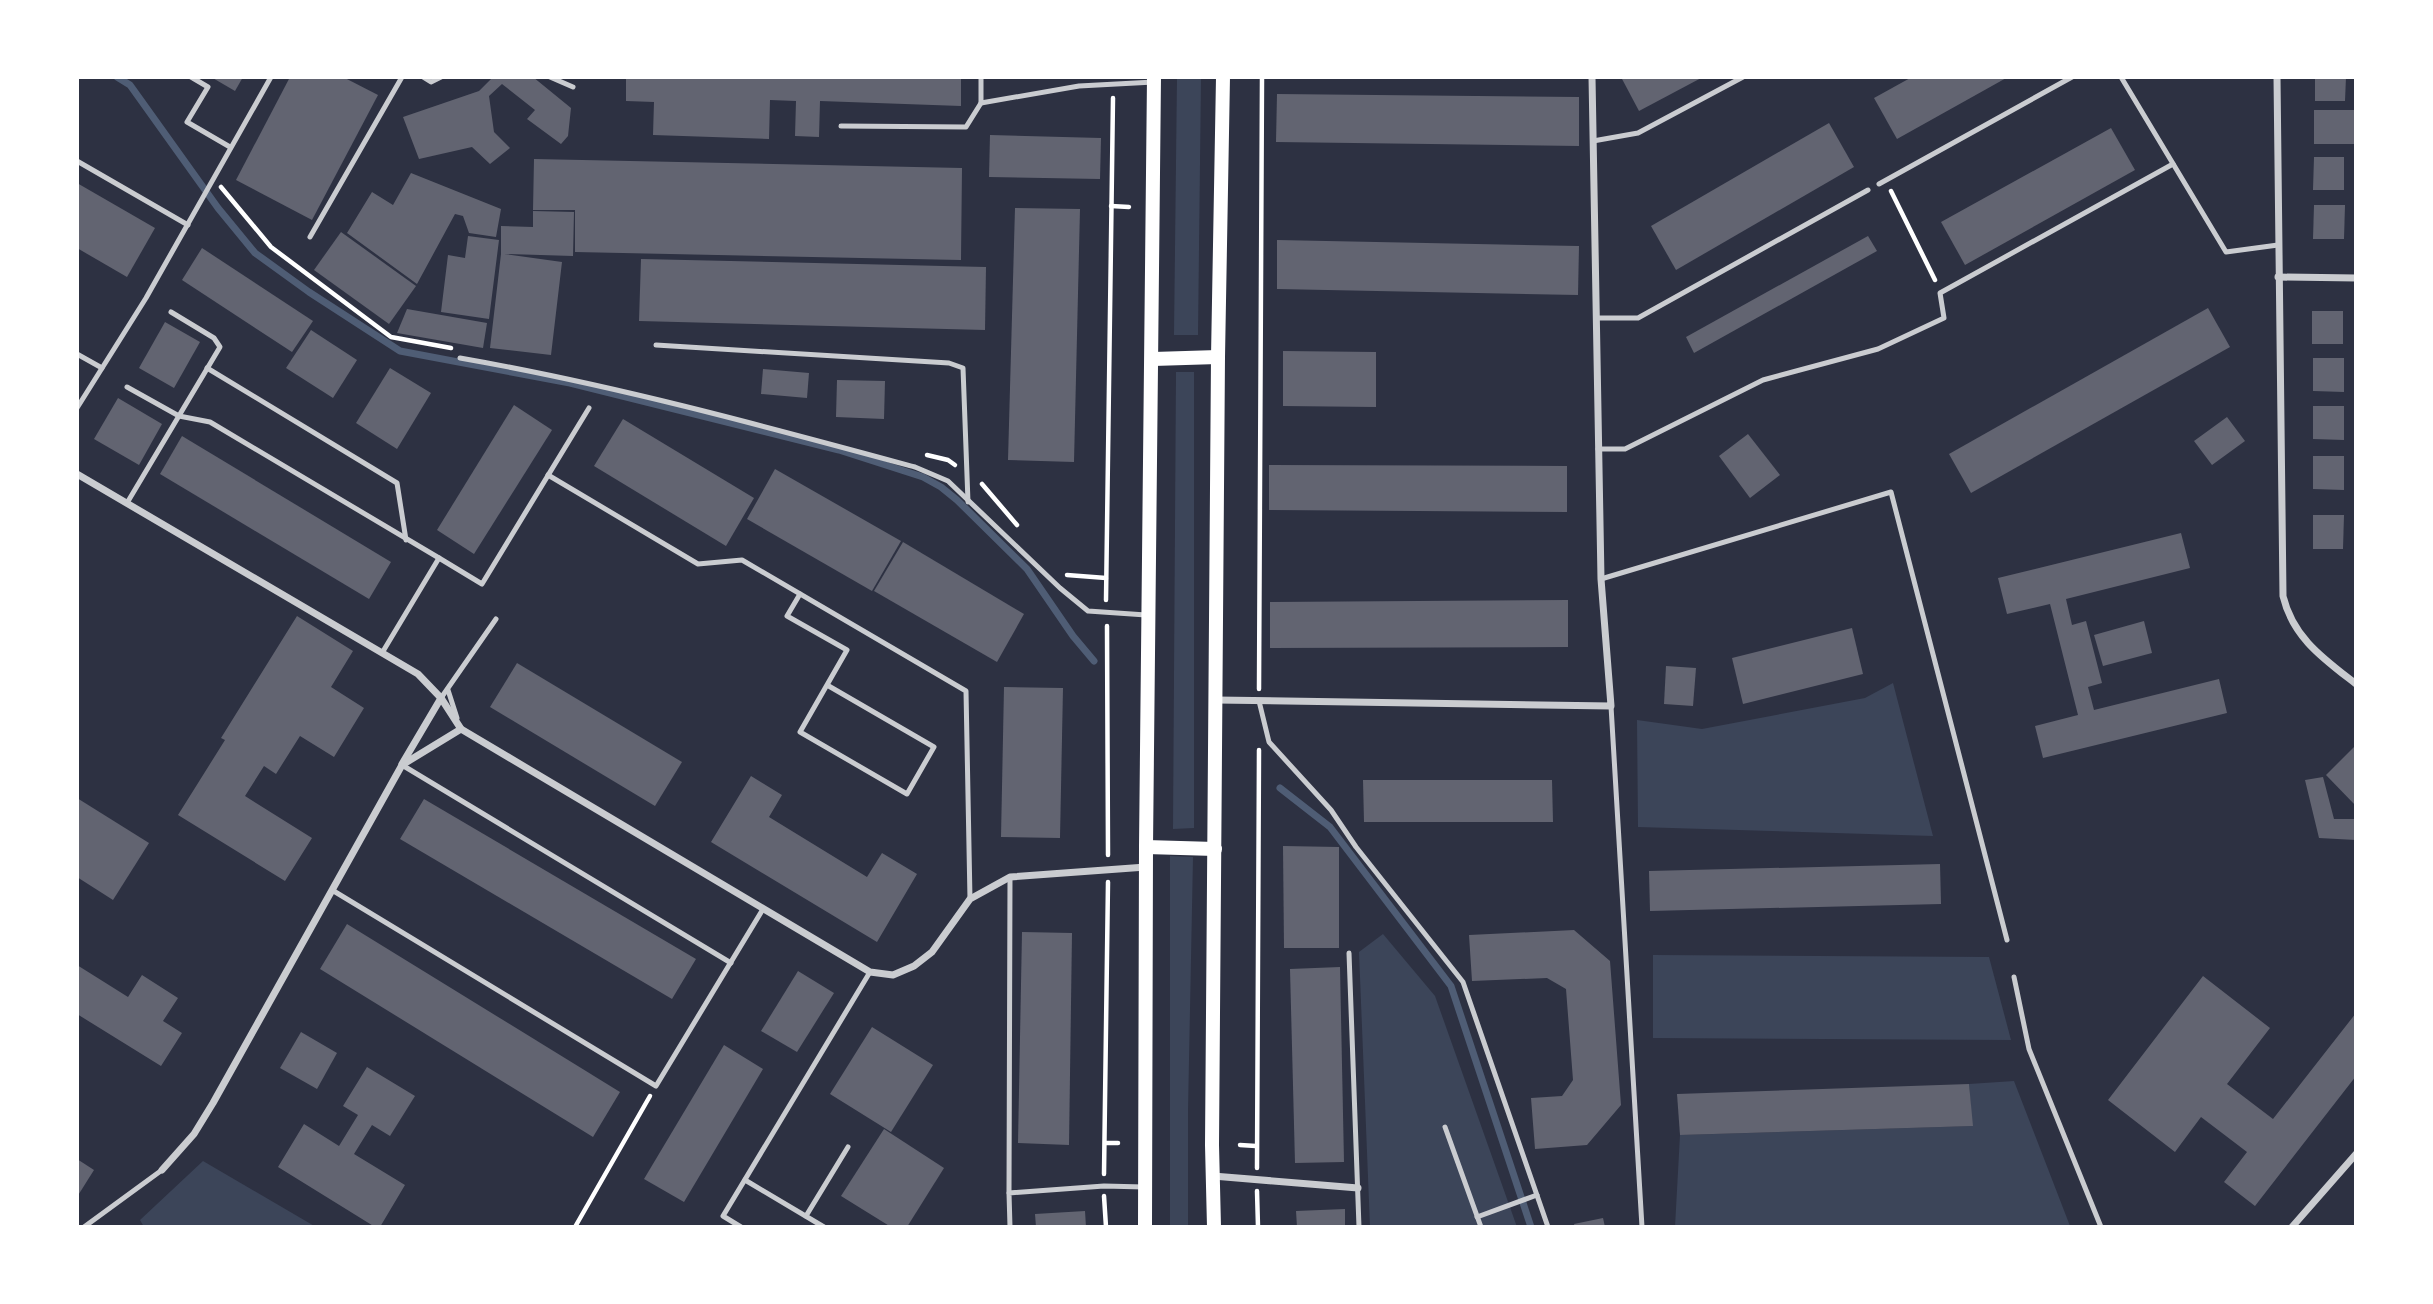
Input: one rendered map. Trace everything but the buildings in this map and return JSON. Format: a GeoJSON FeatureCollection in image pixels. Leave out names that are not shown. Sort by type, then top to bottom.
{"type":"FeatureCollection","features":[{"type":"Feature","properties":{"kind":"main road"},"geometry":{"type":"LineString","coordinates":[[1214,1227],[1218,357],[1223,77]]}},
{"type":"Feature","properties":{"kind":"main road"},"geometry":{"type":"LineString","coordinates":[[1145,1227],[1154,79]]}},
{"type":"Feature","properties":{"kind":"main road"},"geometry":{"type":"LineString","coordinates":[[1153,359],[1218,357]]}},
{"type":"Feature","properties":{"kind":"main road"},"geometry":{"type":"LineString","coordinates":[[1146,847],[1215,849]]}},
{"type":"Feature","properties":{"kind":"street"},"geometry":{"type":"LineString","coordinates":[[1216,700],[1611,706],[1601,579],[1592,77]]}},
{"type":"Feature","properties":{"kind":"street"},"geometry":{"type":"LineString","coordinates":[[2277,77],[2283,596],[2291,620],[2305,641],[2356,684]]}},
{"type":"Feature","properties":{"kind":"street"},"geometry":{"type":"LineString","coordinates":[[2278,277],[2356,278]]}},
{"type":"Feature","properties":{"kind":"street"},"geometry":{"type":"LineString","coordinates":[[77,474],[418,674],[442,698],[460,728],[870,972],[893,975],[914,966],[932,952],[970,899],[1010,877],[1146,867]]}},
{"type":"Feature","properties":{"kind":"street"},"geometry":{"type":"LineString","coordinates":[[162,1170],[194,1134],[442,698]]}},
{"type":"Feature","properties":{"kind":"street"},"geometry":{"type":"LineString","coordinates":[[402,765],[460,728]]}},
{"type":"Feature","properties":{"kind":"street"},"geometry":{"type":"LineString","coordinates":[[2292,1227],[2356,1154]]}},
{"type":"Feature","properties":{"kind":"street"},"geometry":{"type":"LineString","coordinates":[[1213,1175],[1358,1188]]}},
{"type":"Feature","properties":{"kind":"lane"},"geometry":{"type":"LineString","coordinates":[[191,77],[208,87],[187,122],[230,147]]}},
{"type":"Feature","properties":{"kind":"lane"},"geometry":{"type":"LineString","coordinates":[[77,408],[188,225],[271,77]]}},
{"type":"Feature","properties":{"kind":"lane"},"geometry":{"type":"LineString","coordinates":[[310,237],[402,77]]}},
{"type":"Feature","properties":{"kind":"lane"},"geometry":{"type":"LineString","coordinates":[[423,77],[431,82],[441,77]]}},
{"type":"Feature","properties":{"kind":"lane"},"geometry":{"type":"LineString","coordinates":[[550,77],[573,87]]}},
{"type":"Feature","properties":{"kind":"lane"},"geometry":{"type":"LineString","coordinates":[[841,126],[966,127],[981,103],[981,77]]}},
{"type":"Feature","properties":{"kind":"lane"},"geometry":{"type":"LineString","coordinates":[[1593,141],[1637,133],[1743,77]]}},
{"type":"Feature","properties":{"kind":"lane"},"geometry":{"type":"LineString","coordinates":[[1879,184],[2072,77]]}},
{"type":"Feature","properties":{"kind":"lane"},"geometry":{"type":"LineString","coordinates":[[2121,77],[2226,252],[2278,245]]}},
{"type":"Feature","properties":{"kind":"lane"},"geometry":{"type":"LineString","coordinates":[[981,103],[1079,86],[1154,79]]}},
{"type":"Feature","properties":{"kind":"lane"},"geometry":{"type":"LineString","coordinates":[[77,161],[188,225]]}},
{"type":"Feature","properties":{"kind":"lane"},"geometry":{"type":"LineString","coordinates":[[1598,449],[1625,449],[1763,380],[1878,349],[1944,318],[1940,293],[2173,164]]}},
{"type":"Feature","properties":{"kind":"lane"},"geometry":{"type":"LineString","coordinates":[[1596,318],[1638,318],[1868,190]]}},
{"type":"Feature","properties":{"kind":"lane"},"geometry":{"type":"LineString","coordinates":[[127,503],[220,346],[214,338],[171,312]]}},
{"type":"Feature","properties":{"kind":"lane"},"geometry":{"type":"LineString","coordinates":[[656,345],[949,363],[963,368],[968,502]]}},
{"type":"Feature","properties":{"kind":"lane"},"geometry":{"type":"LineString","coordinates":[[77,354],[102,368]]}},
{"type":"Feature","properties":{"kind":"lane"},"geometry":{"type":"LineString","coordinates":[[460,358],[550,374],[674,402],[915,467],[948,481],[1060,588],[1088,611],[1149,615]]}},
{"type":"Feature","properties":{"kind":"lane"},"geometry":{"type":"LineString","coordinates":[[207,368],[397,483],[406,540]]}},
{"type":"Feature","properties":{"kind":"lane"},"geometry":{"type":"LineString","coordinates":[[127,387],[179,416],[210,422],[482,584],[589,408]]}},
{"type":"Feature","properties":{"kind":"lane"},"geometry":{"type":"LineString","coordinates":[[548,475],[698,564],[742,560],[966,691],[970,899]]}},
{"type":"Feature","properties":{"kind":"lane"},"geometry":{"type":"LineString","coordinates":[[1601,579],[1891,492],[2007,940]]}},
{"type":"Feature","properties":{"kind":"lane"},"geometry":{"type":"LineString","coordinates":[[382,653],[439,558]]}},
{"type":"Feature","properties":{"kind":"lane"},"geometry":{"type":"LineString","coordinates":[[800,594],[787,616],[847,650],[800,732],[907,794],[934,747],[827,685]]}},
{"type":"Feature","properties":{"kind":"lane"},"geometry":{"type":"LineString","coordinates":[[442,698],[496,619]]}},
{"type":"Feature","properties":{"kind":"lane"},"geometry":{"type":"LineString","coordinates":[[448,691],[460,728]]}},
{"type":"Feature","properties":{"kind":"lane"},"geometry":{"type":"LineString","coordinates":[[1259,701],[1269,743],[1332,810],[1356,847],[1463,982],[1534,1196],[1548,1227]]}},
{"type":"Feature","properties":{"kind":"lane"},"geometry":{"type":"LineString","coordinates":[[1611,706],[1642,1227]]}},
{"type":"Feature","properties":{"kind":"lane"},"geometry":{"type":"LineString","coordinates":[[402,765],[731,963]]}},
{"type":"Feature","properties":{"kind":"lane"},"geometry":{"type":"LineString","coordinates":[[1010,877],[1010,1227]]}},
{"type":"Feature","properties":{"kind":"lane"},"geometry":{"type":"LineString","coordinates":[[332,890],[656,1086],[763,909]]}},
{"type":"Feature","properties":{"kind":"lane"},"geometry":{"type":"LineString","coordinates":[[1349,953],[1359,1227]]}},
{"type":"Feature","properties":{"kind":"lane"},"geometry":{"type":"LineString","coordinates":[[741,1227],[723,1216],[870,972]]}},
{"type":"Feature","properties":{"kind":"lane"},"geometry":{"type":"LineString","coordinates":[[2014,977],[2029,1049],[2101,1227]]}},
{"type":"Feature","properties":{"kind":"lane"},"geometry":{"type":"LineString","coordinates":[[1445,1127],[1481,1227]]}},
{"type":"Feature","properties":{"kind":"lane"},"geometry":{"type":"LineString","coordinates":[[806,1216],[848,1147]]}},
{"type":"Feature","properties":{"kind":"lane"},"geometry":{"type":"LineString","coordinates":[[85,1227],[162,1170]]}},
{"type":"Feature","properties":{"kind":"lane"},"geometry":{"type":"LineString","coordinates":[[745,1180],[824,1227]]}},
{"type":"Feature","properties":{"kind":"lane"},"geometry":{"type":"LineString","coordinates":[[1009,1193],[1104,1186],[1144,1187]]}},
{"type":"Feature","properties":{"kind":"lane"},"geometry":{"type":"LineString","coordinates":[[1477,1217],[1534,1196]]}},
{"type":"Feature","properties":{"kind":"path"},"geometry":{"type":"LineString","coordinates":[[1259,701],[1262,77]]}},
{"type":"Feature","properties":{"kind":"path"},"geometry":{"type":"LineString","coordinates":[[1106,1227],[1107,614],[1113,84]]}},
{"type":"Feature","properties":{"kind":"path"},"geometry":{"type":"LineString","coordinates":[[1886,181],[1930,265],[1940,293]]}},
{"type":"Feature","properties":{"kind":"path"},"geometry":{"type":"LineString","coordinates":[[1111,206],[1129,207]]}},
{"type":"Feature","properties":{"kind":"path"},"geometry":{"type":"LineString","coordinates":[[1251,210],[1261,210]]}},
{"type":"Feature","properties":{"kind":"path"},"geometry":{"type":"LineString","coordinates":[[1258,1227],[1256,1146],[1259,743]]}},
{"type":"Feature","properties":{"kind":"path"},"geometry":{"type":"LineString","coordinates":[[575,1227],[656,1086]]}},
{"type":"Feature","properties":{"kind":"path"},"geometry":{"type":"LineString","coordinates":[[1106,1143],[1118,1143]]}},
{"type":"Feature","properties":{"kind":"path"},"geometry":{"type":"LineString","coordinates":[[1240,1145],[1256,1146]]}},
{"type":"Feature","properties":{"kind":"shaded area"},"geometry":{"type":"Polygon","coordinates":[[[1177,77],[1201,77],[1198,335],[1174,335],[1177,77]]]}},
{"type":"Feature","properties":{"kind":"shaded area"},"geometry":{"type":"Polygon","coordinates":[[[1176,372],[1194,372],[1194,828],[1173,829],[1176,372]]]}},
{"type":"Feature","properties":{"kind":"shaded area"},"geometry":{"type":"Polygon","coordinates":[[[1893,683],[1933,836],[1638,827],[1637,720],[1702,729],[1865,698],[1893,683]]]}},
{"type":"Feature","properties":{"kind":"shaded area"},"geometry":{"type":"Polygon","coordinates":[[[1170,856],[1193,857],[1188,1227],[1170,1227],[1170,856]]]}},
{"type":"Feature","properties":{"kind":"shaded area"},"geometry":{"type":"Polygon","coordinates":[[[1383,934],[1435,996],[1517,1227],[1370,1227],[1359,952],[1383,934]]]}},
{"type":"Feature","properties":{"kind":"shaded area"},"geometry":{"type":"Polygon","coordinates":[[[1653,955],[1989,957],[2011,1040],[1653,1038],[1653,955]]]}},
{"type":"Feature","properties":{"kind":"shaded area"},"geometry":{"type":"Polygon","coordinates":[[[2014,1081],[2070,1226],[1675,1227],[1680,1135],[1972,1126],[1969,1084],[2014,1081]]]}},
{"type":"Feature","properties":{"kind":"shaded area"},"geometry":{"type":"Polygon","coordinates":[[[203,1161],[316,1227],[144,1227],[140,1220],[203,1161]]]}},
{"type":"Feature","properties":{"kind":"waterway"},"geometry":{"type":"LineString","coordinates":[[117,77],[130,85],[218,208],[255,253],[400,351],[570,383],[839,450],[923,477],[957,500],[1027,569],[1073,636],[1094,661]]}},
{"type":"Feature","properties":{"kind":"waterway"},"geometry":{"type":"LineString","coordinates":[[1280,788],[1330,827],[1451,986],[1531,1227]]}}]}
